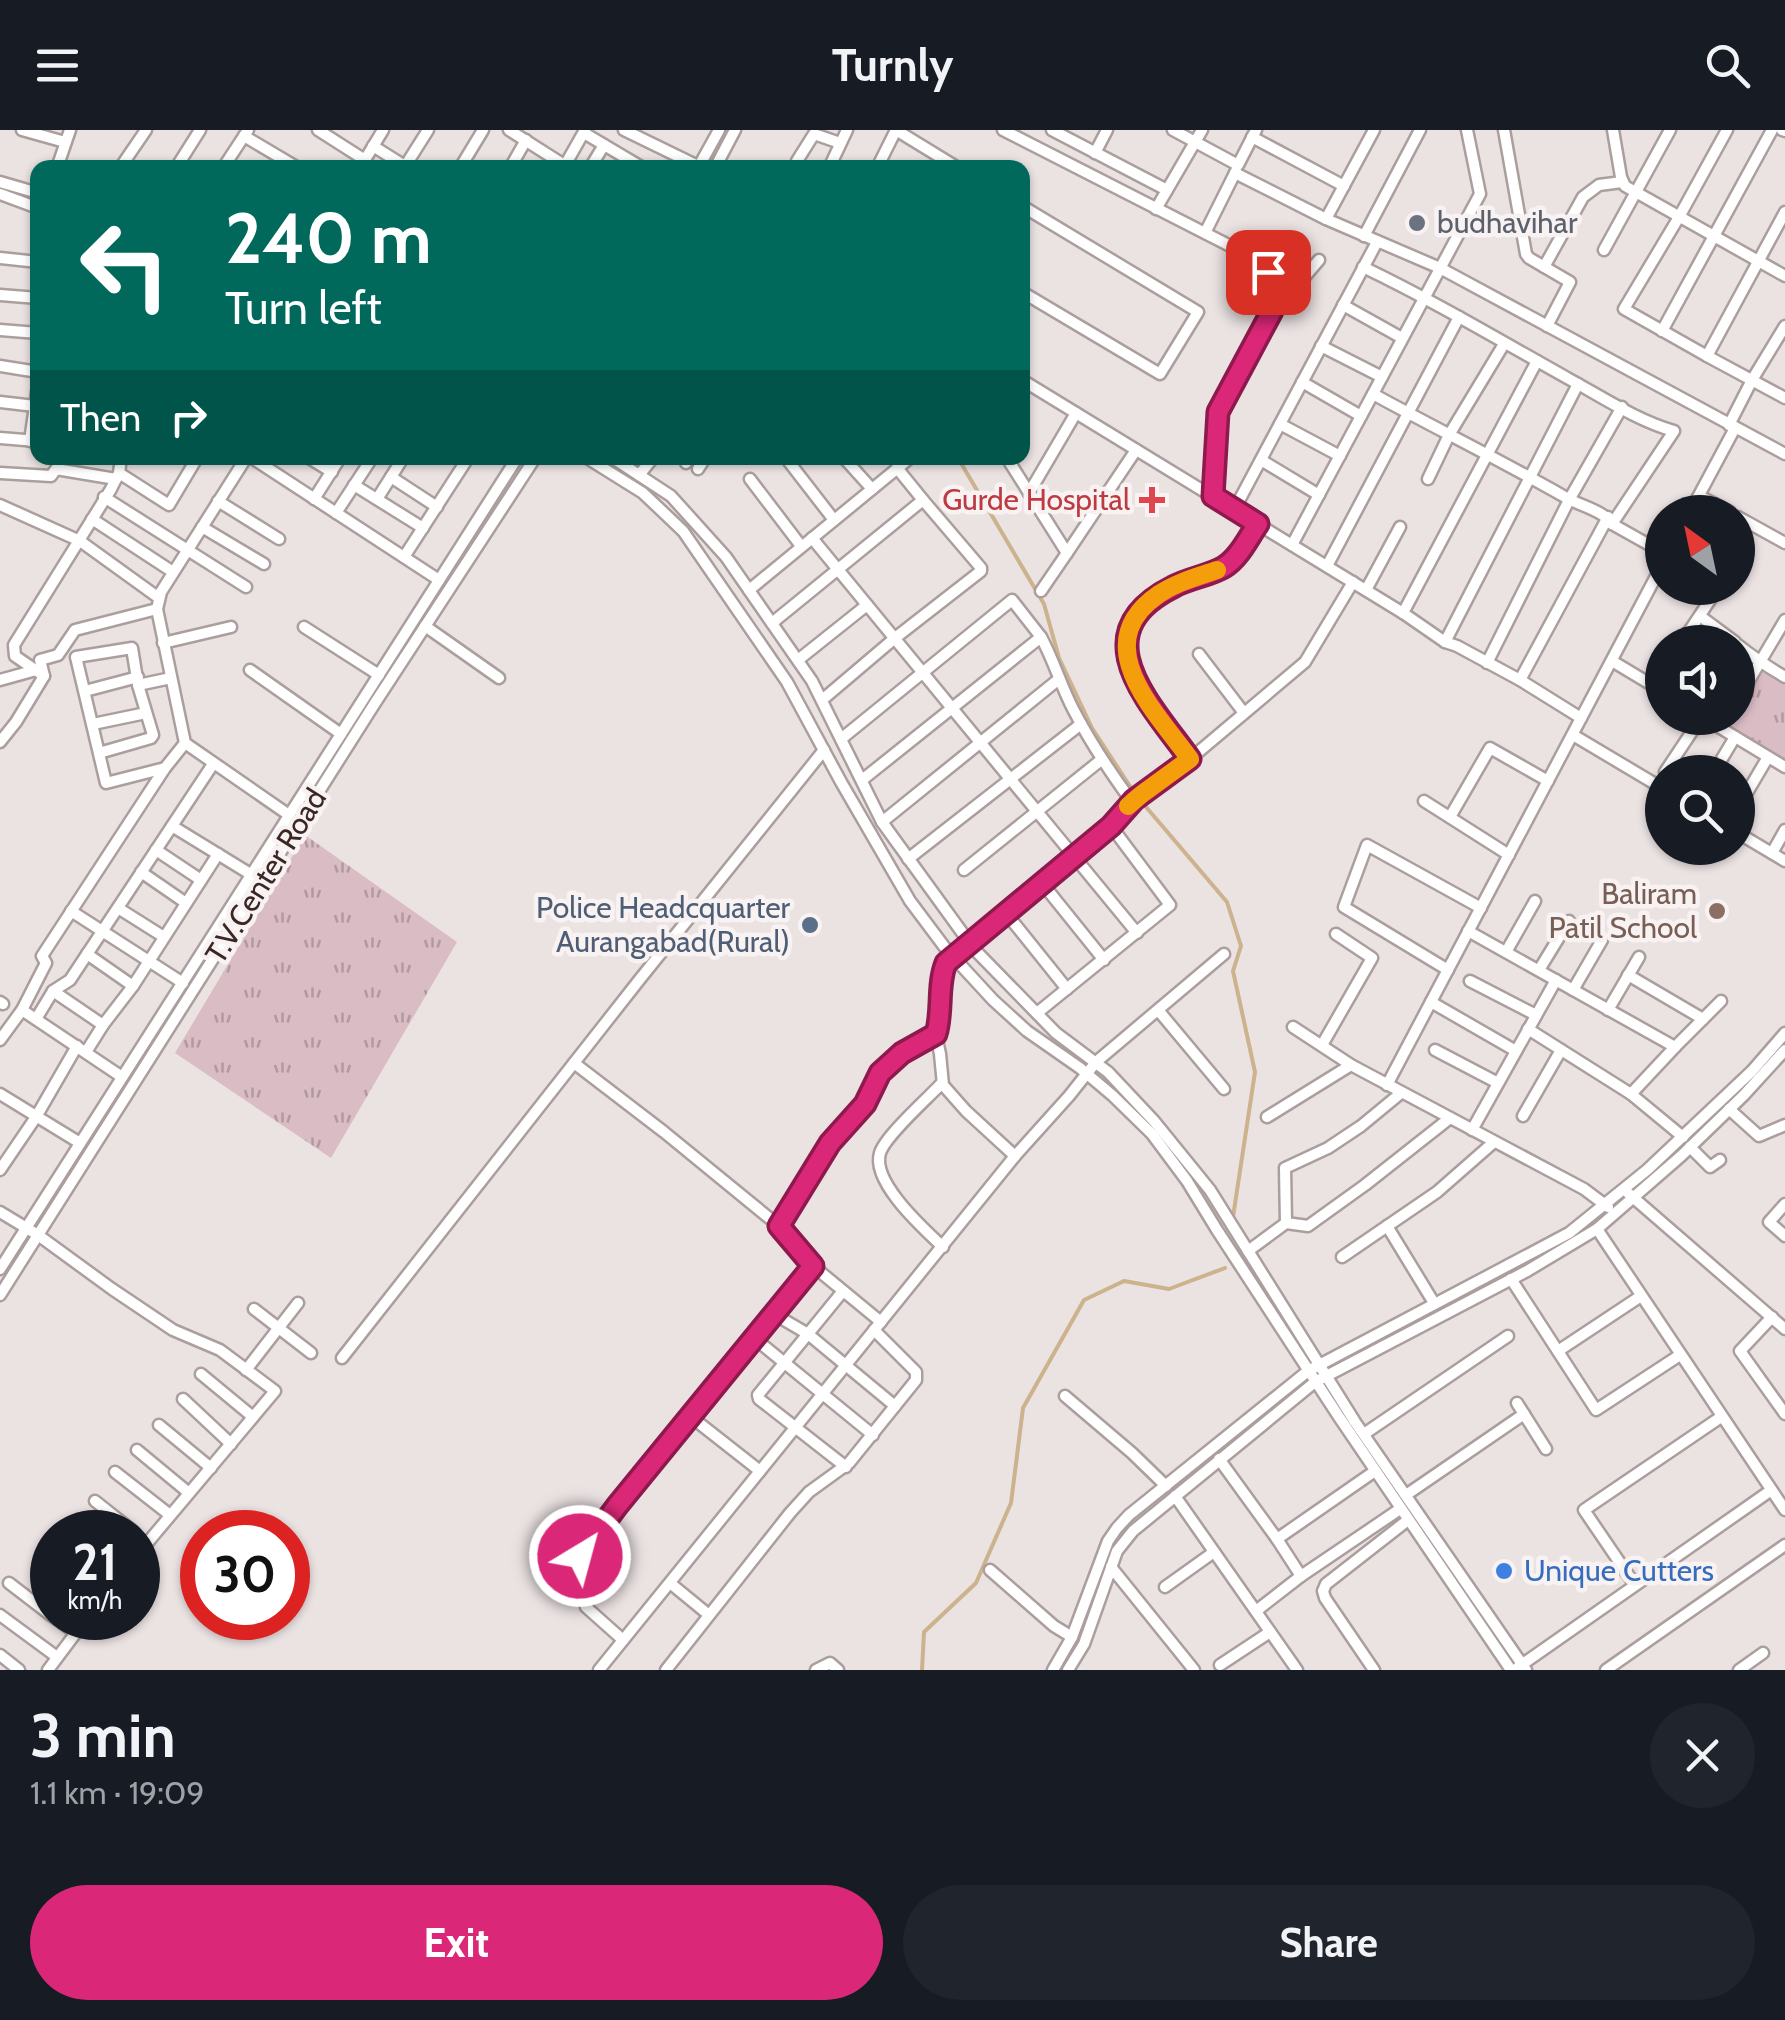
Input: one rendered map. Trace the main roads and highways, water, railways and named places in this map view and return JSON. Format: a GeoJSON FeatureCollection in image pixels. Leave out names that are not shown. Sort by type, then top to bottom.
{"type":"FeatureCollection","features":[{"type":"Feature","properties":{"kind":"waterway"},"geometry":{"type":"LineString","coordinates":[[962,465],[1044,604],[1059,658],[1092,728],[1135,794],[1227,902],[1241,946],[1233,971],[1255,1072],[1233,1217]]}},
{"type":"Feature","properties":{"kind":"waterway"},"geometry":{"type":"LineString","coordinates":[[922,1670],[924,1632],[976,1583],[1011,1503],[1023,1408],[1084,1300],[1124,1281],[1169,1289],[1225,1268]]}},
{"type":"Feature","properties":{"kind":"place","name":"budhavihar"},"geometry":{"type":"Point","coordinates":[1417,223]}},
{"type":"Feature","properties":{"kind":"place","name":"Gurde Hospital"},"geometry":{"type":"Point","coordinates":[1152,500]}},
{"type":"Feature","properties":{"kind":"place","name":"Baliram Patil School"},"geometry":{"type":"Point","coordinates":[1717,911]}},
{"type":"Feature","properties":{"kind":"place","name":"Police Headcquarter Aurangabad(Rural)"},"geometry":{"type":"Point","coordinates":[810,925]}},
{"type":"Feature","properties":{"kind":"place","name":"Unique Cutters"},"geometry":{"type":"Point","coordinates":[1504,1571]}}]}
